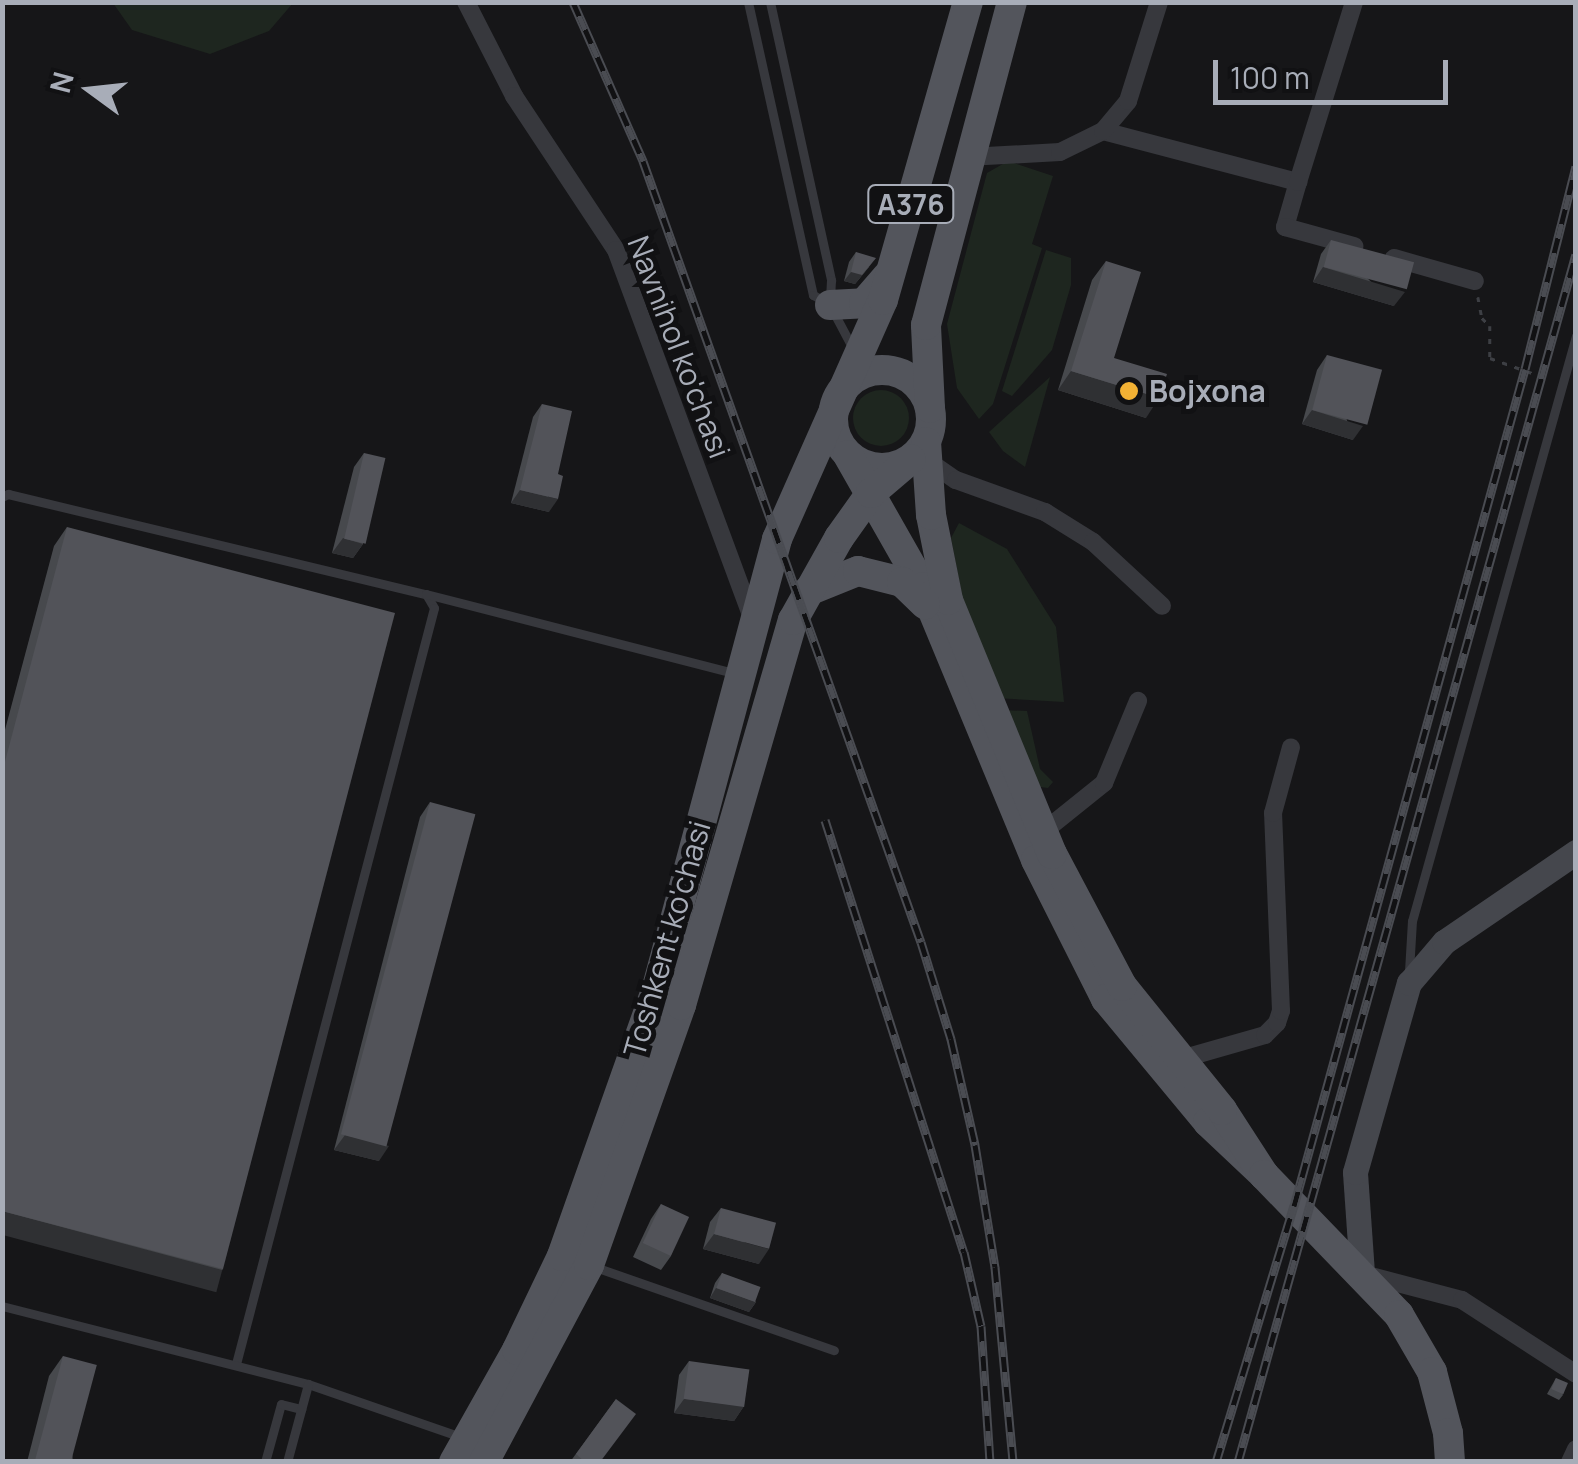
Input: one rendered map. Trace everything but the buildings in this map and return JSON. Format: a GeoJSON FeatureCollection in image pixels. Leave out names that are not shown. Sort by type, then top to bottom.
{"type":"FeatureCollection","features":[{"type":"Feature","properties":{"kind":"main road","name":"A376"},"geometry":{"type":"LineString","coordinates":[[863,364],[968,2]]}},
{"type":"Feature","properties":{"kind":"main road"},"geometry":{"type":"LineString","coordinates":[[1012,2],[926,325],[930,408],[921,454],[948,600],[1036,837],[1122,986],[1222,1110],[1264,1175]]}},
{"type":"Feature","properties":{"kind":"main road"},"geometry":{"type":"LineString","coordinates":[[830,305],[864,302],[892,271]]}},
{"type":"Feature","properties":{"kind":"main road"},"geometry":{"type":"LineString","coordinates":[[930,408],[914,381],[900,373],[863,364],[836,400],[833,423],[935,616],[1106,999],[1208,1122],[1362,1273],[1399,1316],[1432,1372],[1448,1433],[1450,1462]]}},
{"type":"Feature","properties":{"kind":"main road","name":"Toshkent ko'chasi"},"geometry":{"type":"LineString","coordinates":[[576,1260],[656,991],[777,539],[836,400]]}},
{"type":"Feature","properties":{"kind":"main road","name":"Toshkent ko'chasi"},"geometry":{"type":"LineString","coordinates":[[469,1454],[576,1260],[681,1004],[793,620],[871,493],[921,454]]}},
{"type":"Feature","properties":{"kind":"main road"},"geometry":{"type":"LineString","coordinates":[[848,455],[872,468],[899,466],[921,454]]}},
{"type":"Feature","properties":{"kind":"main road"},"geometry":{"type":"LineString","coordinates":[[808,591],[847,572],[872,573],[902,582],[935,616]]}},
{"type":"Feature","properties":{"kind":"street","name":"Navnihol ko'chasi"},"geometry":{"type":"LineString","coordinates":[[466,2],[514,96],[616,250],[754,622]]}},
{"type":"Feature","properties":{"kind":"street"},"geometry":{"type":"LineString","coordinates":[[968,157],[1060,152],[1103,131],[1128,102],[1158,2]]}},
{"type":"Feature","properties":{"kind":"street"},"geometry":{"type":"LineString","coordinates":[[1354,2],[1285,227],[1475,280]]}},
{"type":"Feature","properties":{"kind":"street"},"geometry":{"type":"LineString","coordinates":[[1103,131],[1298,182]]}},
{"type":"Feature","properties":{"kind":"street"},"geometry":{"type":"LineString","coordinates":[[921,454],[956,480],[1061,522],[1093,542],[1162,606]]}},
{"type":"Feature","properties":{"kind":"street"},"geometry":{"type":"LineString","coordinates":[[1036,837],[1104,783],[1138,701]]}},
{"type":"Feature","properties":{"kind":"street"},"geometry":{"type":"LineString","coordinates":[[1181,1059],[1265,1035],[1277,1023],[1280,1010],[1273,813],[1291,748]]}},
{"type":"Feature","properties":{"kind":"street"},"geometry":{"type":"LineString","coordinates":[[1576,852],[1444,942],[1409,983],[1356,1172],[1362,1273],[1462,1300],[1576,1374]]}},
{"type":"Feature","properties":{"kind":"street"},"geometry":{"type":"LineString","coordinates":[[1570,1462],[1576,1448]]}},
{"type":"Feature","properties":{"kind":"lane"},"geometry":{"type":"LineString","coordinates":[[748,2],[814,294],[830,305],[863,364]]}},
{"type":"Feature","properties":{"kind":"lane"},"geometry":{"type":"LineString","coordinates":[[770,2],[831,280],[830,305]]}},
{"type":"Feature","properties":{"kind":"lane"},"geometry":{"type":"LineString","coordinates":[[1409,983],[1412,921],[1576,336]]}},
{"type":"Feature","properties":{"kind":"lane"},"geometry":{"type":"LineString","coordinates":[[2,497],[8,494],[742,674]]}},
{"type":"Feature","properties":{"kind":"lane"},"geometry":{"type":"LineString","coordinates":[[236,1364],[434,608],[426,594]]}},
{"type":"Feature","properties":{"kind":"lane"},"geometry":{"type":"LineString","coordinates":[[576,1260],[834,1350]]}},
{"type":"Feature","properties":{"kind":"lane"},"geometry":{"type":"LineString","coordinates":[[2,1306],[308,1384],[469,1454]]}},
{"type":"Feature","properties":{"kind":"lane"},"geometry":{"type":"LineString","coordinates":[[287,1462],[308,1384]]}},
{"type":"Feature","properties":{"kind":"lane"},"geometry":{"type":"LineString","coordinates":[[266,1462],[281,1404],[301,1409]]}},
{"type":"Feature","properties":{"kind":"path"},"geometry":{"type":"LineString","coordinates":[[1475,280],[1482,318],[1490,326],[1490,358],[1562,386]]}},
{"type":"Feature","properties":{"kind":"shaded area"},"geometry":{"type":"Polygon","coordinates":[[[113,3],[293,3],[269,31],[210,54],[132,30],[113,3]]]}},
{"type":"Feature","properties":{"kind":"shaded area"},"geometry":{"type":"Polygon","coordinates":[[[1008,161],[1053,176],[1032,244],[1042,248],[993,404],[979,419],[957,388],[947,324],[987,173],[1008,161]]]}},
{"type":"Feature","properties":{"kind":"shaded area"},"geometry":{"type":"Polygon","coordinates":[[[1046,250],[1071,258],[1071,285],[1052,350],[1012,396],[1002,391],[1046,250]]]}},
{"type":"Feature","properties":{"kind":"shaded area"},"geometry":{"type":"Polygon","coordinates":[[[1050,377],[1025,467],[1003,451],[989,432],[1050,377]]]}},
{"type":"Feature","properties":{"kind":"shaded area"},"geometry":{"type":"Polygon","coordinates":[[[881,390],[901,398],[909,418],[901,438],[881,446],[861,438],[853,418],[861,398],[881,390]]]}},
{"type":"Feature","properties":{"kind":"shaded area"},"geometry":{"type":"Polygon","coordinates":[[[959,523],[1007,549],[1056,627],[1064,702],[994,698],[966,617],[951,538],[959,523]]]}},
{"type":"Feature","properties":{"kind":"shaded area"},"geometry":{"type":"Polygon","coordinates":[[[998,710],[1027,711],[1040,769],[1053,782],[1048,788],[1040,787],[998,710]]]}},
{"type":"Feature","properties":{"kind":"railway"},"geometry":{"type":"LineString","coordinates":[[573,2],[643,161],[921,942],[951,1039],[975,1145],[995,1267],[1013,1462]]}},
{"type":"Feature","properties":{"kind":"railway"},"geometry":{"type":"LineString","coordinates":[[1216,1462],[1294,1206],[1525,369],[1576,166]]}},
{"type":"Feature","properties":{"kind":"railway"},"geometry":{"type":"LineString","coordinates":[[1238,1462],[1576,254]]}},
{"type":"Feature","properties":{"kind":"railway"},"geometry":{"type":"LineString","coordinates":[[825,820],[964,1252],[981,1326],[990,1462]]}},
{"type":"Feature","properties":{"kind":"place","name":"Bojxona"},"geometry":{"type":"Point","coordinates":[1129,391]}}]}
